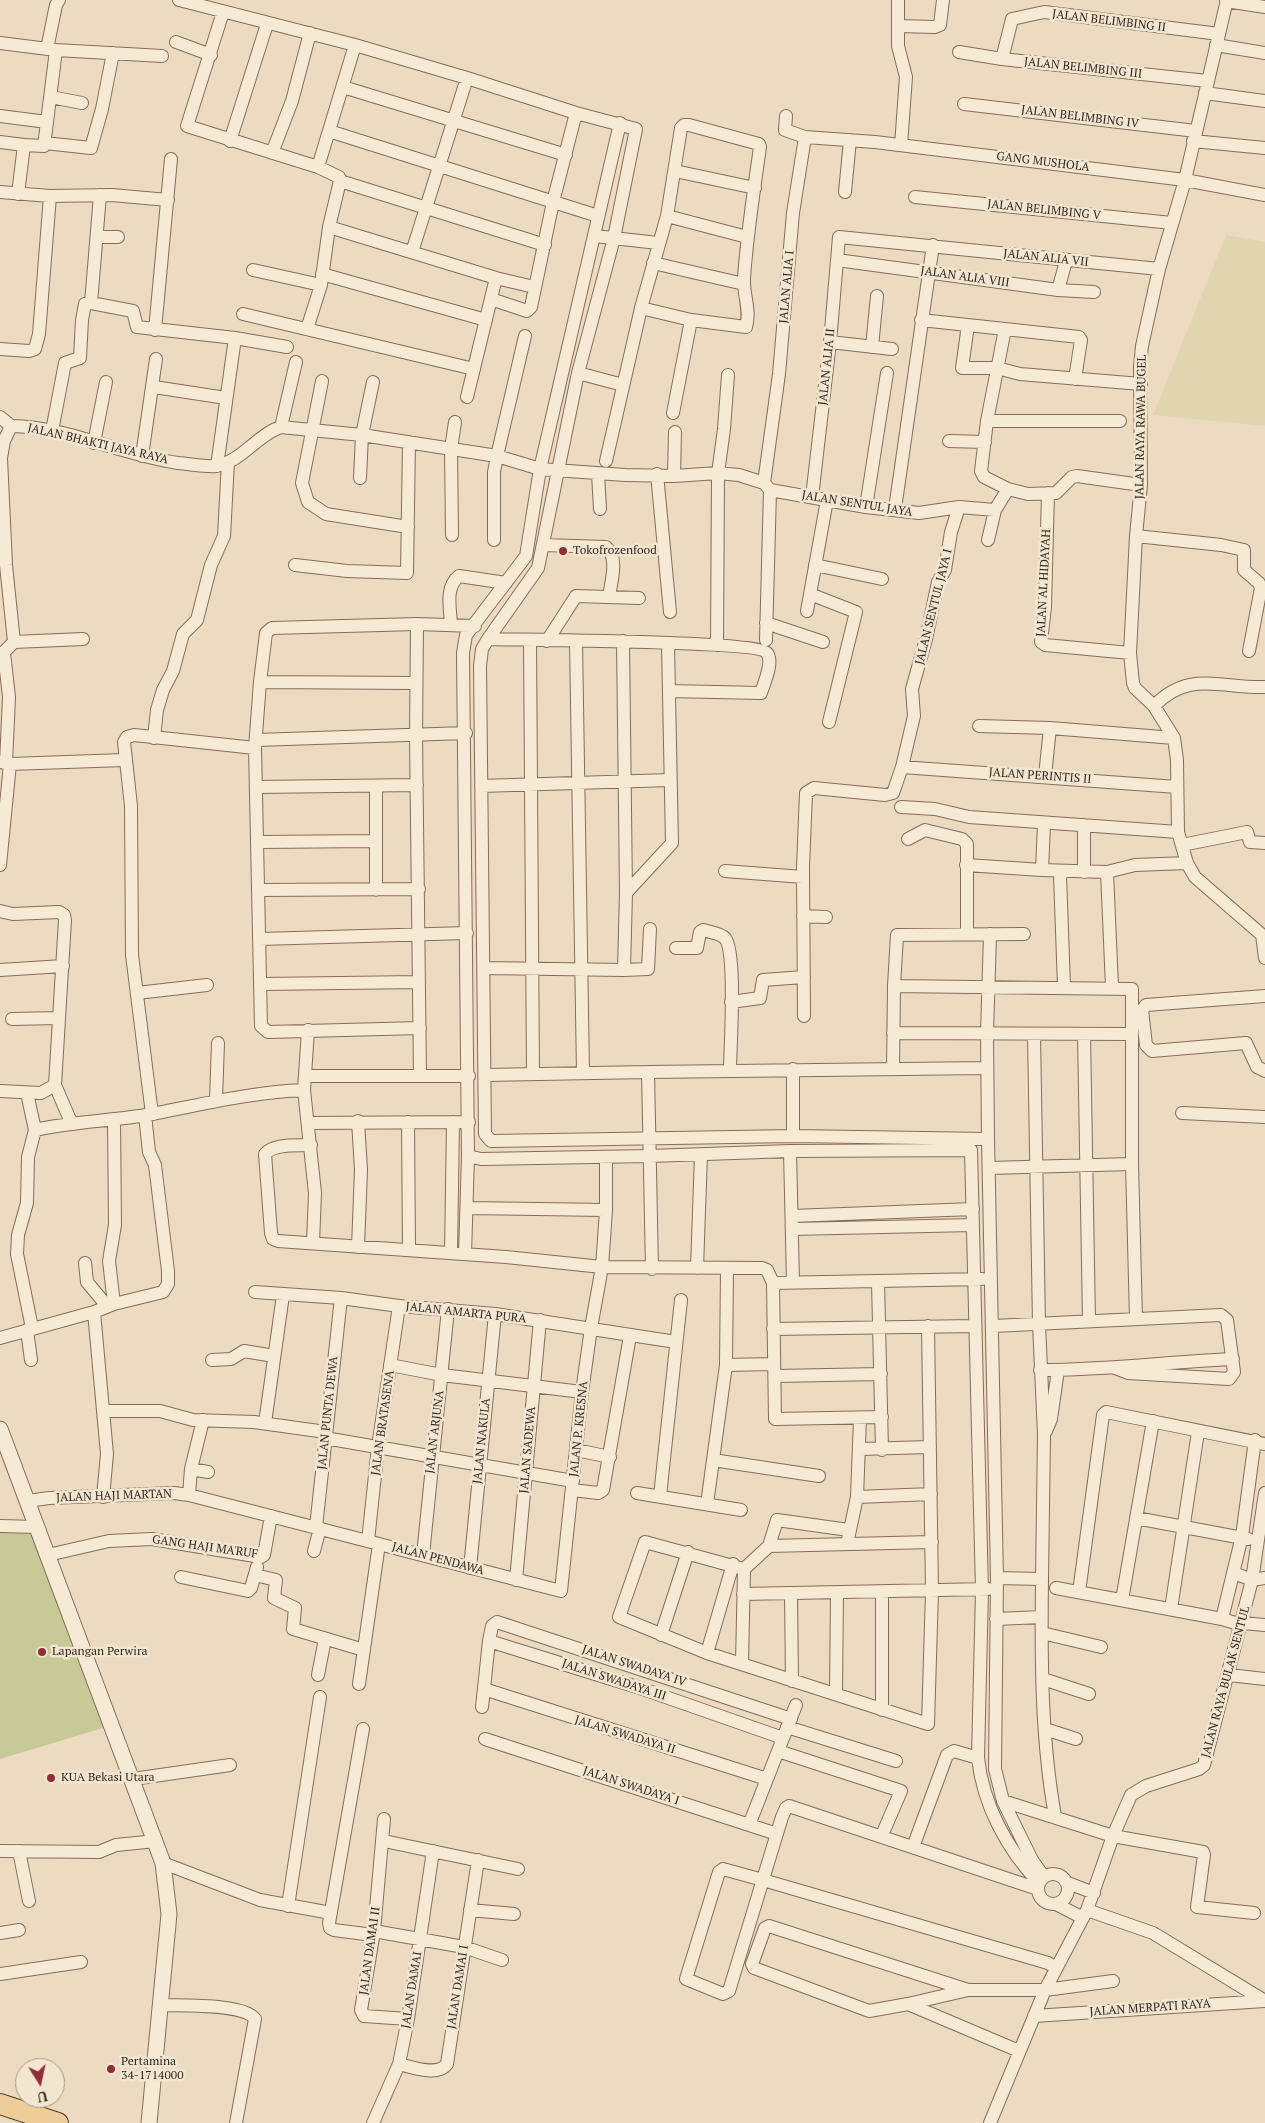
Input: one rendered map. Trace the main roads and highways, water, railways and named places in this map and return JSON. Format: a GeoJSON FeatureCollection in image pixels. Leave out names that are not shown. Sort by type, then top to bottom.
{"type":"FeatureCollection","features":[{"type":"Feature","properties":{"kind":"main road"},"geometry":{"type":"LineString","coordinates":[[0,2104],[58,2123]]}},
{"type":"Feature","properties":{"kind":"place","name":"Tokofrozenfood"},"geometry":{"type":"Point","coordinates":[563,551]}},
{"type":"Feature","properties":{"kind":"place","name":"Lapangan Perwira"},"geometry":{"type":"Point","coordinates":[42,1652]}},
{"type":"Feature","properties":{"kind":"place","name":"KUA Bekasi Utara"},"geometry":{"type":"Point","coordinates":[51,1778]}},
{"type":"Feature","properties":{"kind":"place","name":"Pertamina 34-1714000"},"geometry":{"type":"Point","coordinates":[111,2069]}}]}
